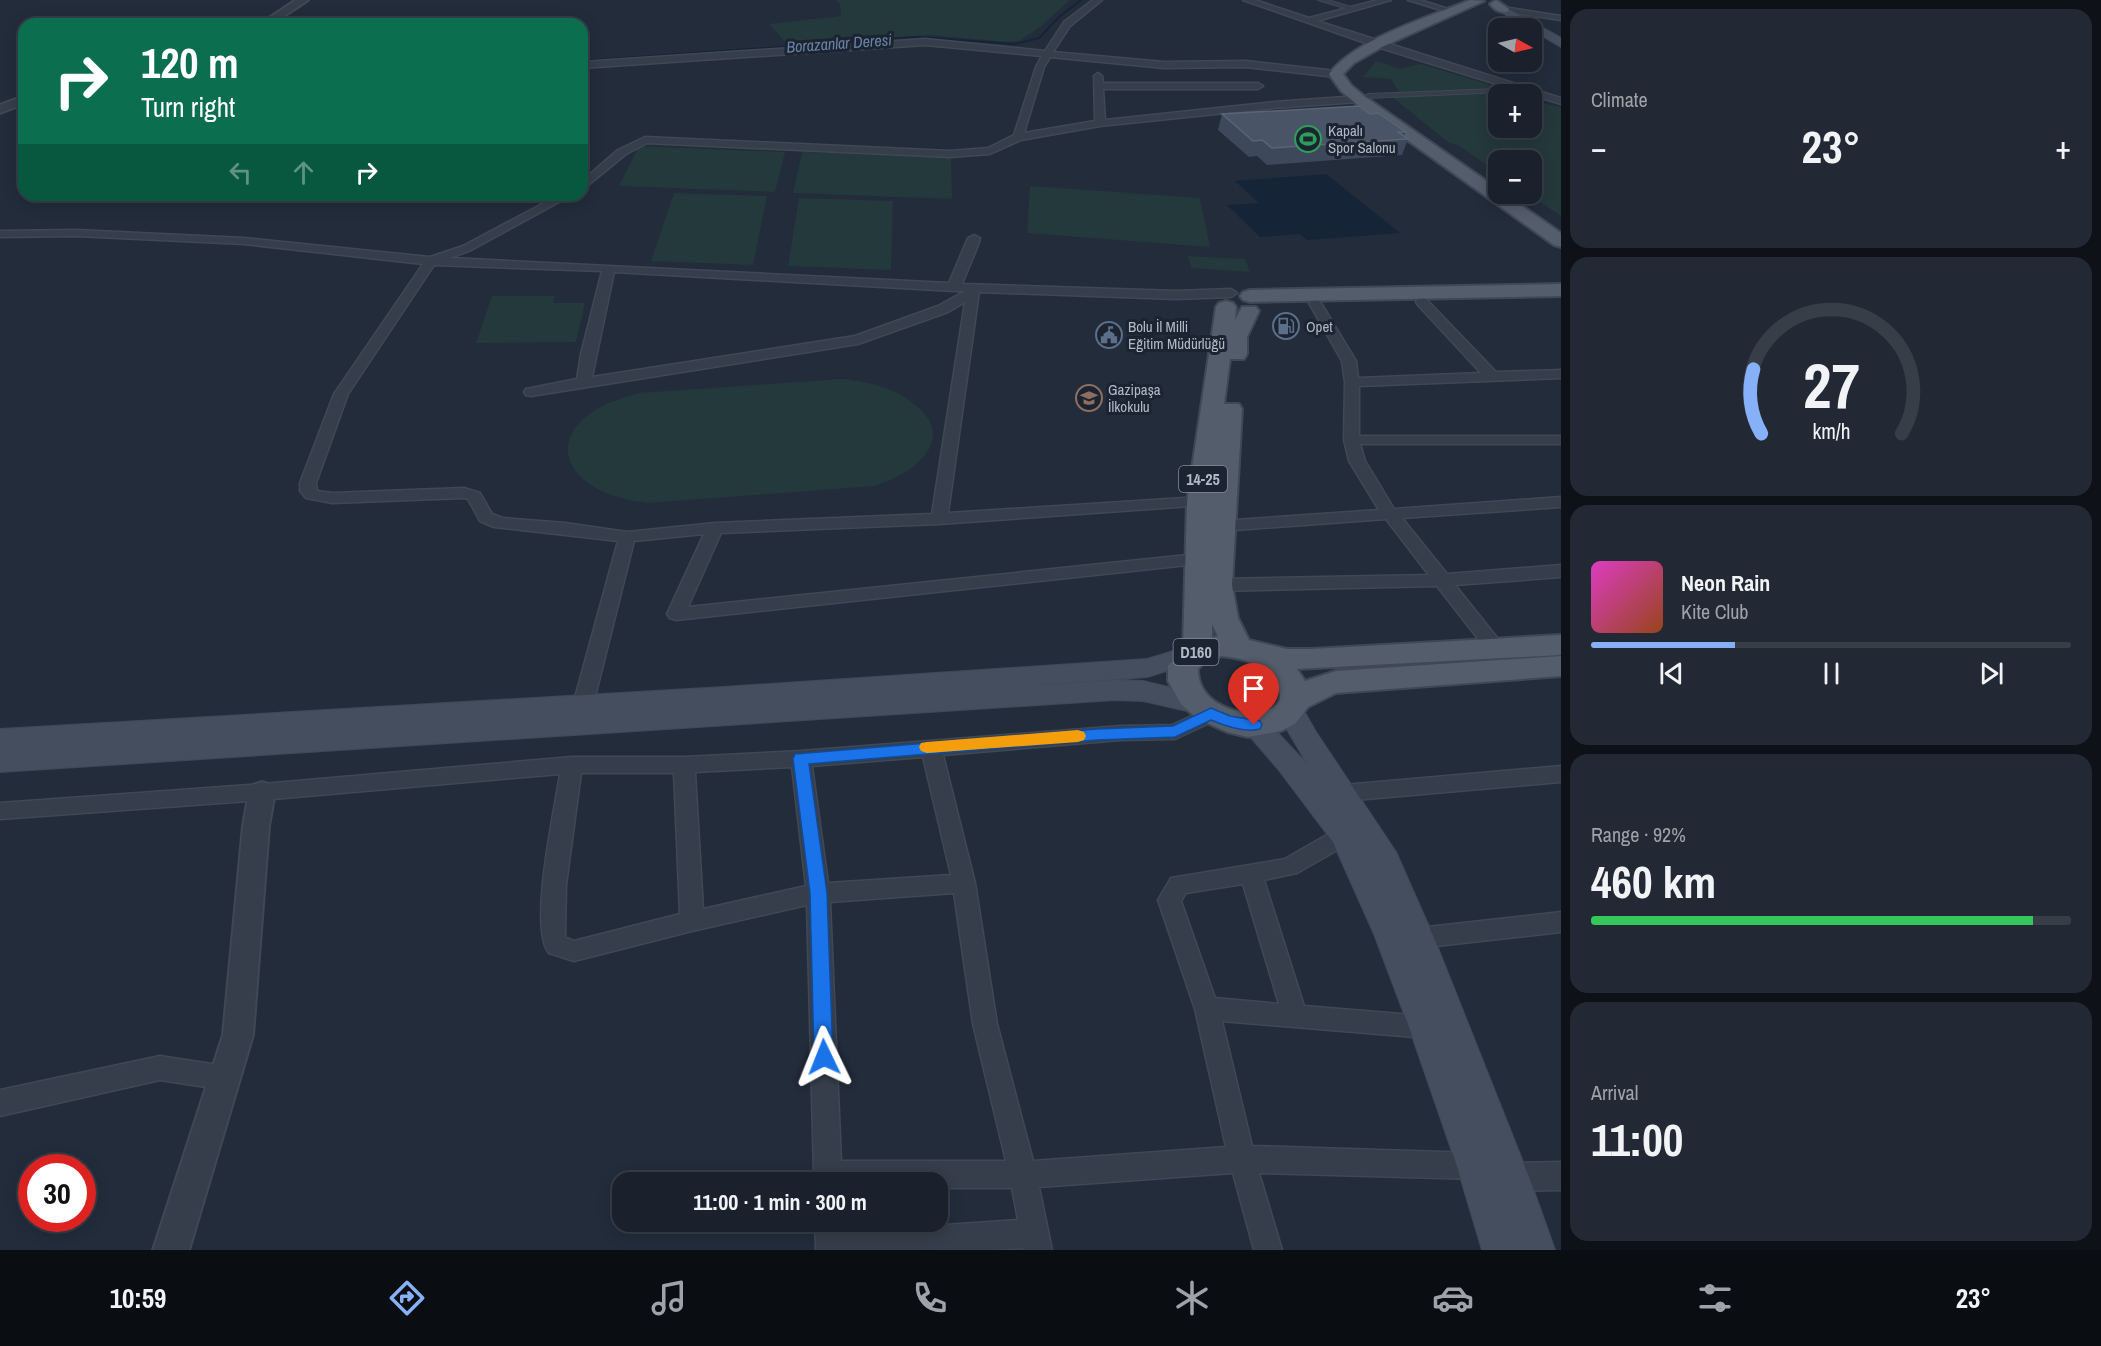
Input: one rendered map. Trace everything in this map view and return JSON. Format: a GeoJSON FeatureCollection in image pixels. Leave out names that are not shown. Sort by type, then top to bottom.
{"type":"FeatureCollection","features":[{"type":"Feature","properties":{"kind":"main road"},"geometry":{"type":"LineString","coordinates":[[1490,3],[1513,18]]}},
{"type":"Feature","properties":{"kind":"main road"},"geometry":{"type":"LineString","coordinates":[[1490,3],[1363,61],[1356,68],[1353,76],[1364,98],[1561,240]]}},
{"type":"Feature","properties":{"kind":"main road"},"geometry":{"type":"LineString","coordinates":[[1488,179],[1346,88],[1336,74],[1349,60],[1377,44],[1454,12],[1490,3],[1561,43]]}},
{"type":"Feature","properties":{"kind":"main road"},"geometry":{"type":"LineString","coordinates":[[1542,36],[1561,48]]}},
{"type":"Feature","properties":{"kind":"main road"},"geometry":{"type":"LineString","coordinates":[[1524,204],[1561,229]]}},
{"type":"Feature","properties":{"kind":"main road"},"geometry":{"type":"LineString","coordinates":[[1240,303],[1561,290]]}},
{"type":"Feature","properties":{"kind":"main road"},"geometry":{"type":"LineString","coordinates":[[1240,303],[1561,299]]}},
{"type":"Feature","properties":{"kind":"main road","name":"14-25"},"geometry":{"type":"LineString","coordinates":[[1193,654],[1200,502],[1240,303]]}},
{"type":"Feature","properties":{"kind":"main road","name":"14-25"},"geometry":{"type":"LineString","coordinates":[[1240,303],[1218,585],[1220,609],[1225,625],[1248,650]]}},
{"type":"Feature","properties":{"kind":"main road","name":"D160"},"geometry":{"type":"LineString","coordinates":[[1203,709],[1186,691],[1181,679],[1182,666],[1193,654],[1220,645],[1248,650]]}},
{"type":"Feature","properties":{"kind":"main road"},"geometry":{"type":"LineString","coordinates":[[1248,650],[1287,659],[1311,659],[1561,645]]}},
{"type":"Feature","properties":{"kind":"main road"},"geometry":{"type":"LineString","coordinates":[[1248,650],[1274,663],[1287,675],[1294,688],[1293,706],[1306,740],[1344,793],[1381,852],[1418,938],[1510,1177],[1535,1250]]}},
{"type":"Feature","properties":{"kind":"main road"},"geometry":{"type":"LineString","coordinates":[[0,740],[1147,668],[1193,654]]}},
{"type":"Feature","properties":{"kind":"main road"},"geometry":{"type":"LineString","coordinates":[[0,761],[1115,690],[1143,691],[1203,709],[1228,721],[1254,725],[1280,719],[1293,706],[1321,686],[1336,682],[1561,666]]}},
{"type":"Feature","properties":{"kind":"main road"},"geometry":{"type":"LineString","coordinates":[[1254,725],[1288,761],[1345,835],[1390,934],[1426,1027],[1476,1166],[1502,1250]]}},
{"type":"Feature","properties":{"kind":"street"},"geometry":{"type":"LineString","coordinates":[[274,18],[303,0]]}},
{"type":"Feature","properties":{"kind":"street"},"geometry":{"type":"LineString","coordinates":[[1018,137],[1040,67],[1047,54],[1068,24],[1098,0]]}},
{"type":"Feature","properties":{"kind":"street"},"geometry":{"type":"LineString","coordinates":[[1247,0],[1377,44],[1507,84]]}},
{"type":"Feature","properties":{"kind":"street"},"geometry":{"type":"LineString","coordinates":[[1321,0],[1355,9]]}},
{"type":"Feature","properties":{"kind":"street"},"geometry":{"type":"LineString","coordinates":[[1309,21],[1388,0]]}},
{"type":"Feature","properties":{"kind":"street"},"geometry":{"type":"LineString","coordinates":[[1413,0],[1454,12]]}},
{"type":"Feature","properties":{"kind":"street"},"geometry":{"type":"LineString","coordinates":[[1490,3],[1561,18]]}},
{"type":"Feature","properties":{"kind":"street"},"geometry":{"type":"LineString","coordinates":[[588,65],[925,42],[1164,65],[1246,64],[1336,74]]}},
{"type":"Feature","properties":{"kind":"street"},"geometry":{"type":"LineString","coordinates":[[1100,60],[1098,86],[1100,123]]}},
{"type":"Feature","properties":{"kind":"street"},"geometry":{"type":"LineString","coordinates":[[1246,64],[1258,86],[1274,105]]}},
{"type":"Feature","properties":{"kind":"street"},"geometry":{"type":"LineString","coordinates":[[1098,86],[1258,86]]}},
{"type":"Feature","properties":{"kind":"street"},"geometry":{"type":"LineString","coordinates":[[588,182],[622,152],[645,140],[950,154],[990,151],[1018,137],[1100,123],[1274,105],[1488,92]]}},
{"type":"Feature","properties":{"kind":"street"},"geometry":{"type":"LineString","coordinates":[[1542,95],[1561,101]]}},
{"type":"Feature","properties":{"kind":"street"},"geometry":{"type":"LineString","coordinates":[[2,108],[18,102]]}},
{"type":"Feature","properties":{"kind":"street"},"geometry":{"type":"LineString","coordinates":[[2,108],[18,106]]}},
{"type":"Feature","properties":{"kind":"street"},"geometry":{"type":"LineString","coordinates":[[556,201],[467,248],[431,261],[341,394],[308,483],[308,491],[312,495],[332,498],[464,492],[474,496],[486,518],[500,523],[564,528],[627,537],[715,528],[939,519],[1200,502]]}},
{"type":"Feature","properties":{"kind":"street"},"geometry":{"type":"LineString","coordinates":[[0,234],[76,233],[244,241],[431,261],[609,268],[954,287],[972,290],[1176,295],[1240,303]]}},
{"type":"Feature","properties":{"kind":"street"},"geometry":{"type":"LineString","coordinates":[[954,287],[972,250],[974,238]]}},
{"type":"Feature","properties":{"kind":"street"},"geometry":{"type":"LineString","coordinates":[[585,382],[588,354],[609,268]]}},
{"type":"Feature","properties":{"kind":"street"},"geometry":{"type":"LineString","coordinates":[[531,393],[585,382],[858,340],[943,309],[972,290]]}},
{"type":"Feature","properties":{"kind":"street"},"geometry":{"type":"LineString","coordinates":[[939,519],[972,290]]}},
{"type":"Feature","properties":{"kind":"street"},"geometry":{"type":"LineString","coordinates":[[1422,302],[1492,376]]}},
{"type":"Feature","properties":{"kind":"street"},"geometry":{"type":"LineString","coordinates":[[1315,303],[1349,361],[1352,382],[1351,440],[1357,461],[1389,513],[1497,649]]}},
{"type":"Feature","properties":{"kind":"street"},"geometry":{"type":"LineString","coordinates":[[1352,382],[1561,374]]}},
{"type":"Feature","properties":{"kind":"street"},"geometry":{"type":"LineString","coordinates":[[1351,440],[1561,440]]}},
{"type":"Feature","properties":{"kind":"street"},"geometry":{"type":"LineString","coordinates":[[1221,526],[1561,502]]}},
{"type":"Feature","properties":{"kind":"street"},"geometry":{"type":"LineString","coordinates":[[715,528],[676,614],[1197,559]]}},
{"type":"Feature","properties":{"kind":"street"},"geometry":{"type":"LineString","coordinates":[[583,705],[627,537]]}},
{"type":"Feature","properties":{"kind":"street"},"geometry":{"type":"LineString","coordinates":[[1218,585],[1442,580],[1561,571]]}},
{"type":"Feature","properties":{"kind":"street"},"geometry":{"type":"LineString","coordinates":[[0,811],[262,792],[572,765],[684,765],[801,759],[1121,733],[1175,732],[1203,709]]}},
{"type":"Feature","properties":{"kind":"street"},"geometry":{"type":"LineString","coordinates":[[830,1239],[1037,1242],[1023,1175],[985,1024],[964,883],[932,747]]}},
{"type":"Feature","properties":{"kind":"street"},"geometry":{"type":"LineString","coordinates":[[801,759],[818,893],[828,1172]]}},
{"type":"Feature","properties":{"kind":"street"},"geometry":{"type":"LineString","coordinates":[[572,765],[552,912],[553,939],[559,947],[574,951],[692,921],[818,893],[964,883]]}},
{"type":"Feature","properties":{"kind":"street"},"geometry":{"type":"LineString","coordinates":[[684,765],[692,921]]}},
{"type":"Feature","properties":{"kind":"street"},"geometry":{"type":"LineString","coordinates":[[1344,793],[1561,774]]}},
{"type":"Feature","properties":{"kind":"street"},"geometry":{"type":"LineString","coordinates":[[171,1250],[238,1035],[256,826],[262,792]]}},
{"type":"Feature","properties":{"kind":"street"},"geometry":{"type":"LineString","coordinates":[[1268,1250],[1242,1159],[1207,1009],[1169,900],[1179,885],[1289,867],[1345,835]]}},
{"type":"Feature","properties":{"kind":"street"},"geometry":{"type":"LineString","coordinates":[[1251,873],[1295,1016]]}},
{"type":"Feature","properties":{"kind":"street"},"geometry":{"type":"LineString","coordinates":[[1418,938],[1561,922]]}},
{"type":"Feature","properties":{"kind":"street"},"geometry":{"type":"LineString","coordinates":[[1207,1009],[1426,1027]]}},
{"type":"Feature","properties":{"kind":"street"},"geometry":{"type":"LineString","coordinates":[[0,1103],[160,1068],[225,1078]]}},
{"type":"Feature","properties":{"kind":"street"},"geometry":{"type":"LineString","coordinates":[[948,1176],[1023,1175],[1242,1159],[1476,1166]]}},
{"type":"Feature","properties":{"kind":"street"},"geometry":{"type":"LineString","coordinates":[[1510,1177],[1561,1176]]}},
{"type":"Feature","properties":{"kind":"green space"},"geometry":{"type":"Polygon","coordinates":[[[836,0],[1070,0],[1040,27],[1019,41],[1007,42],[930,35],[787,44],[769,24],[841,16],[840,4],[836,0]]]}},
{"type":"Feature","properties":{"kind":"green space"},"geometry":{"type":"Polygon","coordinates":[[[1376,61],[1400,69],[1421,64],[1488,84],[1488,91],[1400,94],[1391,79],[1363,77],[1376,61]]]}},
{"type":"Feature","properties":{"kind":"green space"},"geometry":{"type":"Polygon","coordinates":[[[1488,93],[1488,138],[1542,138],[1542,103],[1561,107],[1561,216],[1542,203],[1542,150],[1488,150],[1488,166],[1458,145],[1449,143],[1391,96],[1488,93]]]}},
{"type":"Feature","properties":{"kind":"green space"},"geometry":{"type":"Polygon","coordinates":[[[639,146],[785,152],[775,192],[619,186],[639,146]]]}},
{"type":"Feature","properties":{"kind":"green space"},"geometry":{"type":"Polygon","coordinates":[[[802,152],[951,158],[952,199],[793,193],[802,152]]]}},
{"type":"Feature","properties":{"kind":"green space"},"geometry":{"type":"Polygon","coordinates":[[[1030,186],[1200,198],[1210,247],[1027,233],[1030,186]]]}},
{"type":"Feature","properties":{"kind":"green space"},"geometry":{"type":"Polygon","coordinates":[[[674,193],[767,196],[753,265],[651,261],[674,193]]]}},
{"type":"Feature","properties":{"kind":"green space"},"geometry":{"type":"Polygon","coordinates":[[[799,198],[893,201],[891,270],[788,266],[799,198]]]}},
{"type":"Feature","properties":{"kind":"green space"},"geometry":{"type":"Polygon","coordinates":[[[1188,256],[1245,259],[1250,272],[1191,268],[1188,256]]]}},
{"type":"Feature","properties":{"kind":"green space"},"geometry":{"type":"Polygon","coordinates":[[[492,296],[555,296],[553,303],[585,303],[576,342],[476,343],[492,296]]]}},
{"type":"Feature","properties":{"kind":"green space"},"geometry":{"type":"Polygon","coordinates":[[[841,379],[886,388],[910,401],[925,414],[932,428],[932,441],[927,452],[917,463],[904,473],[874,486],[649,503],[615,496],[590,484],[574,469],[568,452],[571,435],[584,418],[607,404],[640,393],[841,379]]]}},
{"type":"Feature","properties":{"kind":"water"},"geometry":{"type":"Polygon","coordinates":[[[1326,174],[1400,233],[1307,240],[1300,234],[1260,237],[1227,205],[1259,203],[1235,181],[1326,174]]]}},
{"type":"Feature","properties":{"kind":"building"},"geometry":{"type":"Polygon","coordinates":[[[1359,106],[1370,114],[1378,113],[1406,132],[1398,132],[1408,139],[1272,148],[1262,140],[1253,141],[1222,114],[1359,106]]]}},
{"type":"Feature","properties":{"kind":"waterway","name":"Borazanlar Deresi"},"geometry":{"type":"LineString","coordinates":[[588,61],[918,37],[1015,44],[1039,38],[1059,17],[1081,0]]}},
{"type":"Feature","properties":{"kind":"slow traffic"},"geometry":{"type":"LineString","coordinates":[[927,747],[1078,736]]}},
{"type":"Feature","properties":{"kind":"place","name":"Kapalı Spor Salonu"},"geometry":{"type":"Point","coordinates":[1308,139]}},
{"type":"Feature","properties":{"kind":"place","name":"Opet"},"geometry":{"type":"Point","coordinates":[1286,326]}},
{"type":"Feature","properties":{"kind":"place","name":"Bolu İl Milli Eğitim Müdürlüğü"},"geometry":{"type":"Point","coordinates":[1109,335]}},
{"type":"Feature","properties":{"kind":"place","name":"Gazipaşa İlkokulu"},"geometry":{"type":"Point","coordinates":[1089,398]}},
{"type":"Feature","properties":{"kind":"route"},"geometry":{"type":"LineString","coordinates":[[824,1057],[818,893],[801,759],[1121,733],[1175,732],[1211,714],[1228,721],[1254,725]]}}]}
